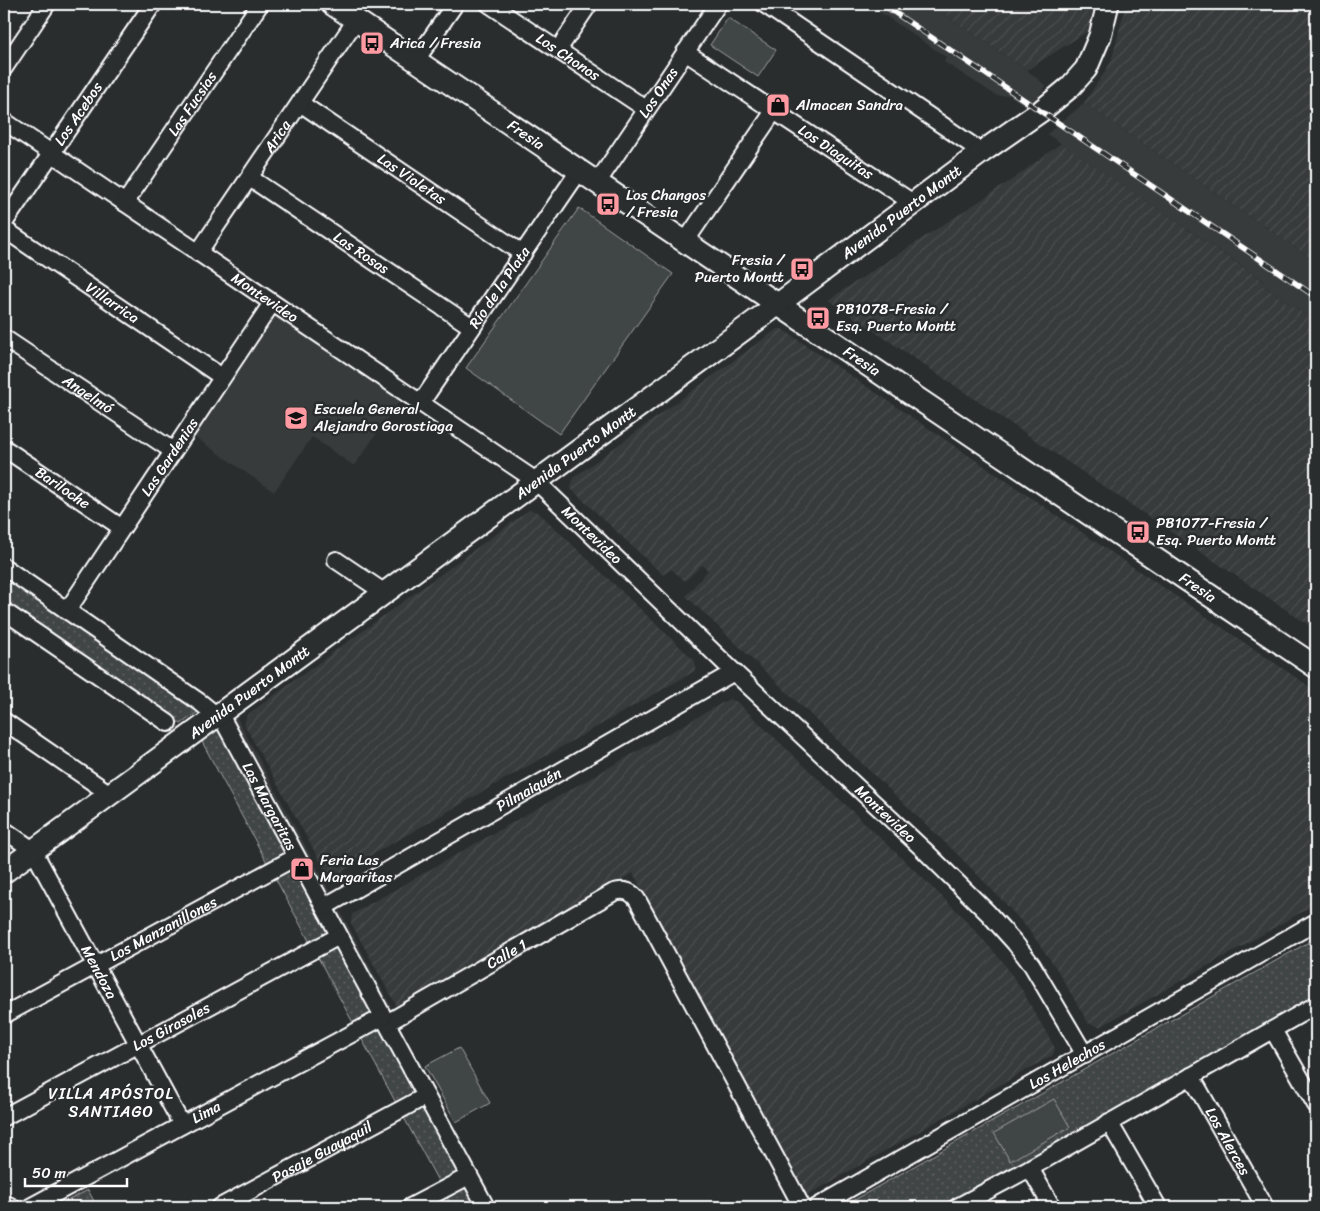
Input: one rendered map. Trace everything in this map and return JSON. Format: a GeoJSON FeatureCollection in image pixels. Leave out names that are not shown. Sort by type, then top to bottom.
{"type":"FeatureCollection","features":[{"type":"Feature","properties":{"kind":"street"},"geometry":{"type":"LineString","coordinates":[[4,68],[47,4]]}},
{"type":"Feature","properties":{"kind":"street","name":"Los Acebos"},"geometry":{"type":"LineString","coordinates":[[4,224],[153,4]]}},
{"type":"Feature","properties":{"kind":"street","name":"Las Fucsias"},"geometry":{"type":"LineString","coordinates":[[125,203],[260,4]]}},
{"type":"Feature","properties":{"kind":"street","name":"Fresia"},"geometry":{"type":"LineString","coordinates":[[332,4],[355,13],[416,60],[579,171],[1316,667]]}},
{"type":"Feature","properties":{"kind":"street"},"geometry":{"type":"LineString","coordinates":[[416,60],[455,4]]}},
{"type":"Feature","properties":{"kind":"street","name":"Los Chonos"},"geometry":{"type":"LineString","coordinates":[[489,4],[646,110]]}},
{"type":"Feature","properties":{"kind":"street"},"geometry":{"type":"LineString","coordinates":[[558,50],[589,4]]}},
{"type":"Feature","properties":{"kind":"street","name":"Los Onas"},"geometry":{"type":"LineString","coordinates":[[597,183],[718,4]]}},
{"type":"Feature","properties":{"kind":"street"},"geometry":{"type":"LineString","coordinates":[[764,4],[982,152]]}},
{"type":"Feature","properties":{"kind":"street","name":"Avenida Puerto Montt"},"geometry":{"type":"LineString","coordinates":[[4,872],[777,305],[982,152],[1041,111],[1080,77],[1094,51],[1108,4]]}},
{"type":"Feature","properties":{"kind":"street","name":"Arica"},"geometry":{"type":"LineString","coordinates":[[198,253],[300,103],[355,13]]}},
{"type":"Feature","properties":{"kind":"street","name":"Los Diaguitas"},"geometry":{"type":"LineString","coordinates":[[685,52],[913,203]]}},
{"type":"Feature","properties":{"kind":"street","name":"Las Violetas"},"geometry":{"type":"LineString","coordinates":[[300,103],[523,254]]}},
{"type":"Feature","properties":{"kind":"street"},"geometry":{"type":"LineString","coordinates":[[685,242],[774,111]]}},
{"type":"Feature","properties":{"kind":"street","name":"Montevideo"},"geometry":{"type":"LineString","coordinates":[[4,121],[536,481],[734,672],[923,848],[988,913],[1032,965],[1085,1055]]}},
{"type":"Feature","properties":{"kind":"street","name":"Río de la Plata"},"geometry":{"type":"LineString","coordinates":[[420,404],[579,171]]}},
{"type":"Feature","properties":{"kind":"street","name":"Las Rosas"},"geometry":{"type":"LineString","coordinates":[[250,178],[472,327]]}},
{"type":"Feature","properties":{"kind":"street","name":"Villarrica"},"geometry":{"type":"LineString","coordinates":[[4,229],[222,377]]}},
{"type":"Feature","properties":{"kind":"street","name":"Las Gardenias"},"geometry":{"type":"LineString","coordinates":[[67,611],[272,303]]}},
{"type":"Feature","properties":{"kind":"street","name":"Angelmó"},"geometry":{"type":"LineString","coordinates":[[4,338],[173,451]]}},
{"type":"Feature","properties":{"kind":"street","name":"Bariloche"},"geometry":{"type":"LineString","coordinates":[[4,448],[122,528]]}},
{"type":"Feature","properties":{"kind":"street"},"geometry":{"type":"LineString","coordinates":[[336,560],[385,593]]}},
{"type":"Feature","properties":{"kind":"street","name":"Las Margaritas"},"geometry":{"type":"LineString","coordinates":[[4,567],[218,715],[230,731],[296,857],[486,1207]]}},
{"type":"Feature","properties":{"kind":"street"},"geometry":{"type":"LineString","coordinates":[[4,611],[168,723]]}},
{"type":"Feature","properties":{"kind":"street","name":"Pilmaiquén"},"geometry":{"type":"LineString","coordinates":[[324,907],[734,672]]}},
{"type":"Feature","properties":{"kind":"street"},"geometry":{"type":"LineString","coordinates":[[4,721],[110,794]]}},
{"type":"Feature","properties":{"kind":"street","name":"Mendoza"},"geometry":{"type":"LineString","coordinates":[[4,830],[33,850],[182,1125]]}},
{"type":"Feature","properties":{"kind":"street","name":"Los Manzanillones"},"geometry":{"type":"LineString","coordinates":[[4,1015],[296,857]]}},
{"type":"Feature","properties":{"kind":"street","name":"Calle 1"},"geometry":{"type":"LineString","coordinates":[[385,1020],[614,892],[628,891],[638,901],[802,1207]]}},
{"type":"Feature","properties":{"kind":"street","name":"Los Helechos"},"geometry":{"type":"LineString","coordinates":[[817,1207],[1316,922]]}},
{"type":"Feature","properties":{"kind":"street","name":"Los Girasoles"},"geometry":{"type":"LineString","coordinates":[[4,1117],[339,936]]}},
{"type":"Feature","properties":{"kind":"street"},"geometry":{"type":"LineString","coordinates":[[957,1207],[1030,1168],[1316,1006]]}},
{"type":"Feature","properties":{"kind":"street","name":"Lima"},"geometry":{"type":"LineString","coordinates":[[30,1207],[182,1125],[385,1020]]}},
{"type":"Feature","properties":{"kind":"street"},"geometry":{"type":"LineString","coordinates":[[1274,1030],[1316,1105]]}},
{"type":"Feature","properties":{"kind":"street","name":"Los Alerces"},"geometry":{"type":"LineString","coordinates":[[1191,1076],[1265,1207]]}},
{"type":"Feature","properties":{"kind":"street","name":"Pasaje Guayaquil"},"geometry":{"type":"LineString","coordinates":[[220,1207],[426,1096]]}},
{"type":"Feature","properties":{"kind":"street"},"geometry":{"type":"LineString","coordinates":[[1109,1122],[1158,1207]]}},
{"type":"Feature","properties":{"kind":"street"},"geometry":{"type":"LineString","coordinates":[[1030,1168],[1052,1207]]}},
{"type":"Feature","properties":{"kind":"street"},"geometry":{"type":"LineString","coordinates":[[410,1207],[469,1176]]}},
{"type":"Feature","properties":{"kind":"street"},"geometry":{"type":"LineString","coordinates":[[4,1203],[12,1207]]}},
{"type":"Feature","properties":{"kind":"shaded area"},"geometry":{"type":"Polygon","coordinates":[[[868,4],[929,4],[1027,70],[1046,86],[1036,99],[1026,107],[1009,95],[997,96],[944,62],[946,57],[868,4]]]}},
{"type":"Feature","properties":{"kind":"shaded area"},"geometry":{"type":"Polygon","coordinates":[[[929,4],[1094,4],[1088,31],[1027,70],[929,4]]]}},
{"type":"Feature","properties":{"kind":"shaded area"},"geometry":{"type":"Polygon","coordinates":[[[1126,4],[1316,4],[1316,262],[1084,103],[1111,62],[1126,4]]]}},
{"type":"Feature","properties":{"kind":"shaded area"},"geometry":{"type":"Polygon","coordinates":[[[728,18],[776,50],[758,77],[710,45],[728,18]]]}},
{"type":"Feature","properties":{"kind":"shaded area"},"geometry":{"type":"Polygon","coordinates":[[[1084,103],[1316,262],[1316,322],[1262,285],[1264,281],[1047,134],[1084,103]]]}},
{"type":"Feature","properties":{"kind":"shaded area"},"geometry":{"type":"Polygon","coordinates":[[[1061,143],[1265,282],[1262,285],[1316,322],[1316,630],[828,300],[1013,179],[1061,143]]]}},
{"type":"Feature","properties":{"kind":"shaded area"},"geometry":{"type":"Polygon","coordinates":[[[579,208],[673,274],[559,434],[466,368],[579,208]]]}},
{"type":"Feature","properties":{"kind":"shaded area","name":"Escuela General Alejandro Gorostiaga"},"geometry":{"type":"Polygon","coordinates":[[[274,314],[400,400],[354,466],[312,437],[274,492],[192,435],[274,314]]]}},
{"type":"Feature","properties":{"kind":"shaded area"},"geometry":{"type":"Polygon","coordinates":[[[777,329],[782,329],[1316,691],[1316,904],[1100,1027],[1088,1023],[1056,968],[1029,930],[1003,901],[958,855],[686,596],[708,570],[702,565],[685,581],[671,569],[663,575],[571,489],[573,478],[777,329]]]}},
{"type":"Feature","properties":{"kind":"shaded area"},"geometry":{"type":"Polygon","coordinates":[[[529,510],[538,512],[695,661],[695,671],[333,877],[327,874],[244,724],[247,715],[529,510]]]}},
{"type":"Feature","properties":{"kind":"shaded area"},"geometry":{"type":"Polygon","coordinates":[[[4,577],[199,711],[181,724],[4,603],[4,577]]]}},
{"type":"Feature","properties":{"kind":"shaded area"},"geometry":{"type":"Polygon","coordinates":[[[729,699],[737,702],[962,916],[1003,962],[1022,990],[1055,1048],[1053,1055],[806,1196],[633,873],[397,1007],[351,923],[352,914],[729,699]]]}},
{"type":"Feature","properties":{"kind":"shaded area","name":"Feria Las Margaritas"},"geometry":{"type":"Polygon","coordinates":[[[235,714],[391,1006],[368,1018],[212,733],[235,714]]]}},
{"type":"Feature","properties":{"kind":"shaded area"},"geometry":{"type":"Polygon","coordinates":[[[217,727],[479,1207],[452,1207],[200,738],[217,727]]]}},
{"type":"Feature","properties":{"kind":"shaded area"},"geometry":{"type":"Polygon","coordinates":[[[1316,938],[1316,997],[941,1207],[842,1207],[1316,938]]]}},
{"type":"Feature","properties":{"kind":"shaded area"},"geometry":{"type":"Polygon","coordinates":[[[459,1048],[490,1103],[456,1122],[425,1066],[459,1048]]]}},
{"type":"Feature","properties":{"kind":"shaded area"},"geometry":{"type":"Polygon","coordinates":[[[1054,1099],[1070,1127],[1010,1161],[994,1133],[1054,1099]]]}},
{"type":"Feature","properties":{"kind":"shaded area"},"geometry":{"type":"Polygon","coordinates":[[[88,1190],[97,1207],[55,1207],[88,1190]]]}},
{"type":"Feature","properties":{"kind":"railway"},"geometry":{"type":"LineString","coordinates":[[882,4],[1316,297]]}},
{"type":"Feature","properties":{"kind":"place","name":"Arica / Fresia"},"geometry":{"type":"Point","coordinates":[372,43]}},
{"type":"Feature","properties":{"kind":"place","name":"Almacen Sandra"},"geometry":{"type":"Point","coordinates":[778,105]}},
{"type":"Feature","properties":{"kind":"place","name":"Los Changos / Fresia"},"geometry":{"type":"Point","coordinates":[608,204]}},
{"type":"Feature","properties":{"kind":"place","name":"Fresia / Puerto Montt"},"geometry":{"type":"Point","coordinates":[802,269]}},
{"type":"Feature","properties":{"kind":"place","name":"PB1078-Fresia / Esq. Puerto Montt"},"geometry":{"type":"Point","coordinates":[818,318]}},
{"type":"Feature","properties":{"kind":"place","name":"Escuela General Alejandro Gorostiaga"},"geometry":{"type":"Point","coordinates":[296,418]}},
{"type":"Feature","properties":{"kind":"place","name":"PB1077-Fresia / Esq. Puerto Montt"},"geometry":{"type":"Point","coordinates":[1138,532]}},
{"type":"Feature","properties":{"kind":"place","name":"Feria Las Margaritas"},"geometry":{"type":"Point","coordinates":[302,869]}},
{"type":"Feature","properties":{"kind":"district","name":"VILLA APÓSTOL SANTIAGO"},"geometry":{"type":"Point","coordinates":[111,1102]}}]}
